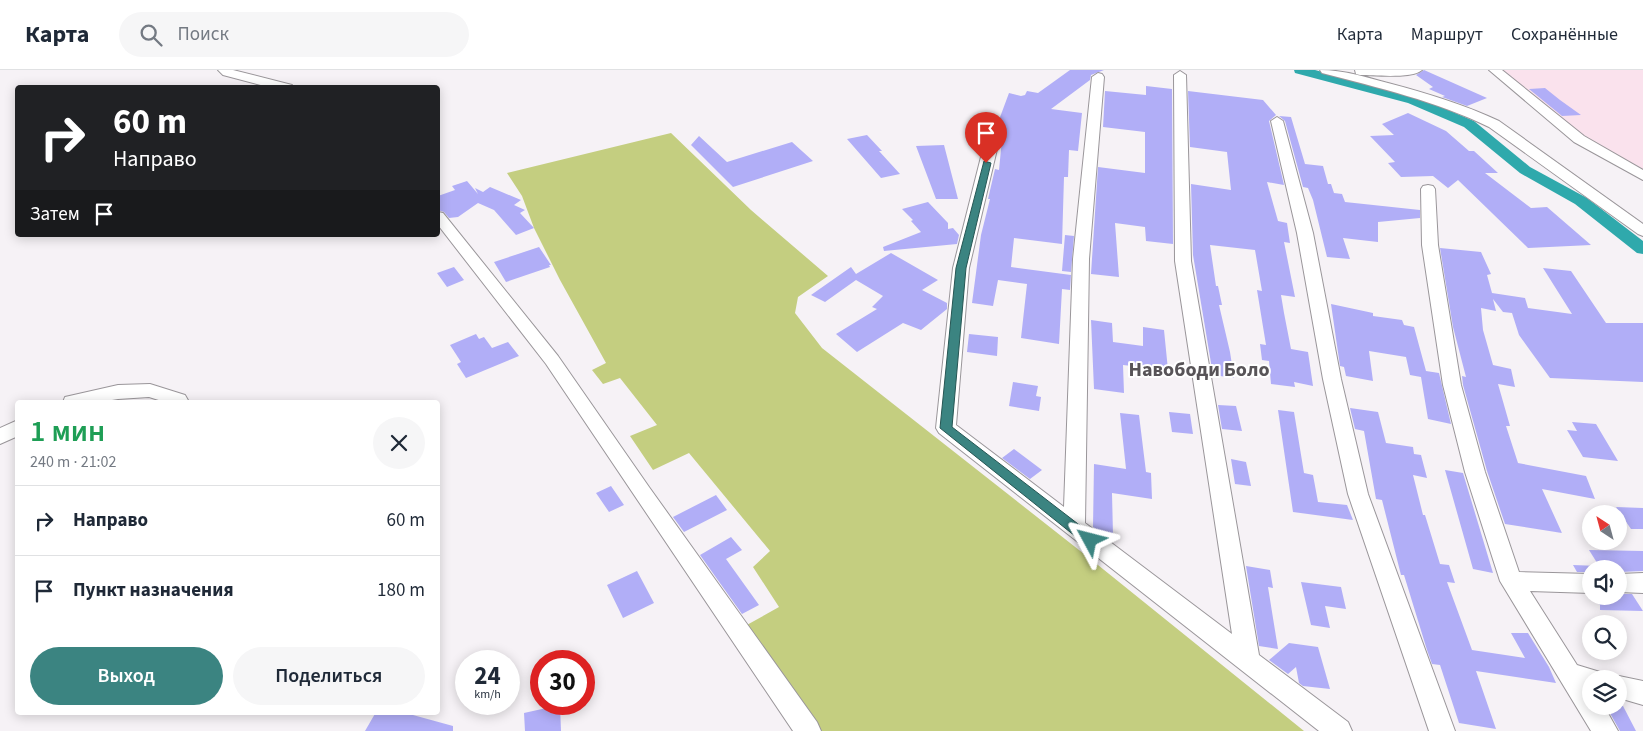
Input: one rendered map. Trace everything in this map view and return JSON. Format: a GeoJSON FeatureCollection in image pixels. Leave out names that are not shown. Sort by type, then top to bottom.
{"type":"FeatureCollection","features":[{"type":"Feature","properties":{"kind":"street"},"geometry":{"type":"LineString","coordinates":[[224,70],[277,85]]}},
{"type":"Feature","properties":{"kind":"street"},"geometry":{"type":"LineString","coordinates":[[1326,70],[1429,98],[1469,112],[1494,124],[1643,231]]}},
{"type":"Feature","properties":{"kind":"street"},"geometry":{"type":"LineString","coordinates":[[1342,70],[1387,72],[1416,70]]}},
{"type":"Feature","properties":{"kind":"street"},"geometry":{"type":"LineString","coordinates":[[1495,70],[1579,139],[1643,176]]}},
{"type":"Feature","properties":{"kind":"street"},"geometry":{"type":"LineString","coordinates":[[1180,75],[1183,261],[1248,661]]}},
{"type":"Feature","properties":{"kind":"street"},"geometry":{"type":"LineString","coordinates":[[1074,528],[1081,259],[1098,77]]}},
{"type":"Feature","properties":{"kind":"street"},"geometry":{"type":"LineString","coordinates":[[1277,121],[1305,233],[1332,379],[1358,494],[1442,731]]}},
{"type":"Feature","properties":{"kind":"street"},"geometry":{"type":"LineString","coordinates":[[991,145],[961,268],[946,428],[1339,731]]}},
{"type":"Feature","properties":{"kind":"street"},"geometry":{"type":"LineString","coordinates":[[1428,189],[1430,245],[1452,386],[1475,472],[1511,581],[1580,677],[1605,731]]}},
{"type":"Feature","properties":{"kind":"street"},"geometry":{"type":"LineString","coordinates":[[440,219],[552,360],[808,731]]}},
{"type":"Feature","properties":{"kind":"street"},"geometry":{"type":"LineString","coordinates":[[81,400],[118,392],[150,390],[178,400]]}},
{"type":"Feature","properties":{"kind":"street"},"geometry":{"type":"LineString","coordinates":[[0,437],[15,429]]}},
{"type":"Feature","properties":{"kind":"street"},"geometry":{"type":"LineString","coordinates":[[1511,581],[1582,582]]}},
{"type":"Feature","properties":{"kind":"street"},"geometry":{"type":"LineString","coordinates":[[1627,583],[1643,584]]}},
{"type":"Feature","properties":{"kind":"street"},"geometry":{"type":"LineString","coordinates":[[1627,689],[1643,693]]}},
{"type":"Feature","properties":{"kind":"shaded area"},"geometry":{"type":"Polygon","coordinates":[[[1502,70],[1643,70],[1643,173],[1573,131],[1502,70]]]}},
{"type":"Feature","properties":{"kind":"green space"},"geometry":{"type":"Polygon","coordinates":[[[671,133],[751,210],[828,276],[798,297],[795,313],[822,348],[1093,561],[1304,731],[817,731],[745,626],[779,607],[753,567],[770,551],[689,453],[653,470],[630,436],[657,425],[620,378],[603,384],[592,370],[606,363],[560,280],[534,228],[522,196],[507,173],[671,133]]]}},
{"type":"Feature","properties":{"kind":"building"},"geometry":{"type":"Polygon","coordinates":[[[1070,70],[1104,70],[1091,75],[1090,80],[1051,109],[1082,113],[1078,151],[1069,150],[1068,177],[1064,177],[1062,244],[1014,238],[1011,267],[1071,275],[1070,290],[1062,289],[1059,344],[1021,338],[1027,284],[998,280],[993,306],[972,303],[981,235],[990,199],[988,199],[995,169],[999,170],[1003,129],[996,128],[1009,93],[1021,96],[1025,95],[1027,91],[1038,93],[1070,70]]]}},
{"type":"Feature","properties":{"kind":"building"},"geometry":{"type":"Polygon","coordinates":[[[1424,70],[1487,98],[1467,106],[1442,97],[1445,96],[1429,89],[1433,87],[1416,75],[1424,70]]]}},
{"type":"Feature","properties":{"kind":"building"},"geometry":{"type":"Polygon","coordinates":[[[1146,86],[1172,89],[1173,244],[1146,241],[1145,227],[1115,223],[1119,277],[1091,274],[1098,167],[1145,173],[1145,132],[1103,127],[1105,91],[1146,95],[1146,86]]]}},
{"type":"Feature","properties":{"kind":"building"},"geometry":{"type":"Polygon","coordinates":[[[1545,88],[1581,115],[1562,116],[1529,89],[1545,88]]]}},
{"type":"Feature","properties":{"kind":"building"},"geometry":{"type":"Polygon","coordinates":[[[1188,91],[1263,100],[1276,115],[1269,121],[1284,185],[1267,182],[1278,221],[1287,223],[1290,243],[1284,242],[1295,297],[1281,295],[1291,349],[1308,352],[1313,386],[1294,382],[1295,387],[1271,384],[1269,361],[1262,360],[1260,344],[1266,345],[1257,290],[1262,291],[1255,250],[1210,245],[1216,286],[1218,286],[1222,305],[1219,305],[1234,378],[1213,375],[1193,255],[1191,184],[1231,190],[1227,152],[1190,147],[1188,91]]]}},
{"type":"Feature","properties":{"kind":"building"},"geometry":{"type":"Polygon","coordinates":[[[1408,113],[1446,131],[1469,151],[1474,151],[1498,173],[1485,173],[1531,208],[1547,207],[1591,245],[1528,248],[1458,180],[1448,188],[1433,176],[1401,177],[1388,163],[1395,162],[1370,136],[1394,135],[1382,124],[1408,113]]]}},
{"type":"Feature","properties":{"kind":"building"},"geometry":{"type":"Polygon","coordinates":[[[1279,116],[1291,117],[1305,164],[1323,166],[1328,184],[1331,184],[1334,193],[1342,194],[1345,202],[1420,210],[1420,218],[1378,222],[1378,242],[1343,238],[1350,259],[1327,257],[1313,200],[1308,188],[1303,187],[1285,121],[1279,116]]]}},
{"type":"Feature","properties":{"kind":"building"},"geometry":{"type":"Polygon","coordinates":[[[867,135],[900,174],[881,178],[847,139],[867,135]]]}},
{"type":"Feature","properties":{"kind":"building"},"geometry":{"type":"Polygon","coordinates":[[[699,136],[727,162],[792,142],[813,161],[733,187],[691,145],[699,136]]]}},
{"type":"Feature","properties":{"kind":"building"},"geometry":{"type":"Polygon","coordinates":[[[944,145],[958,199],[936,199],[916,146],[944,145]]]}},
{"type":"Feature","properties":{"kind":"building"},"geometry":{"type":"Polygon","coordinates":[[[467,181],[478,194],[475,188],[483,192],[490,187],[521,200],[514,205],[525,210],[520,213],[534,228],[516,235],[494,210],[478,203],[458,217],[449,218],[440,211],[440,195],[455,190],[452,186],[467,181]]]}},
{"type":"Feature","properties":{"kind":"building"},"geometry":{"type":"Polygon","coordinates":[[[928,202],[948,223],[948,229],[953,228],[959,235],[957,244],[884,251],[883,247],[921,232],[902,209],[928,202]]]}},
{"type":"Feature","properties":{"kind":"building"},"geometry":{"type":"Polygon","coordinates":[[[1065,235],[1074,236],[1071,272],[1062,271],[1065,235]]]}},
{"type":"Feature","properties":{"kind":"building"},"geometry":{"type":"Polygon","coordinates":[[[539,247],[551,265],[549,265],[550,267],[506,282],[494,262],[539,247]]]}},
{"type":"Feature","properties":{"kind":"building"},"geometry":{"type":"Polygon","coordinates":[[[1440,248],[1481,252],[1491,274],[1487,275],[1492,293],[1525,298],[1528,308],[1572,314],[1543,268],[1571,271],[1606,323],[1643,323],[1643,382],[1550,378],[1519,335],[1512,313],[1503,312],[1493,299],[1496,311],[1481,308],[1483,330],[1493,365],[1511,369],[1515,387],[1498,384],[1510,426],[1506,426],[1518,463],[1586,476],[1595,499],[1542,489],[1562,533],[1505,524],[1487,471],[1463,385],[1462,376],[1466,377],[1453,327],[1440,248]]]}},
{"type":"Feature","properties":{"kind":"building"},"geometry":{"type":"Polygon","coordinates":[[[891,253],[938,280],[922,290],[947,303],[947,309],[921,330],[903,323],[857,352],[836,334],[877,309],[872,307],[883,296],[856,280],[825,302],[811,295],[851,267],[856,274],[891,253]]]}},
{"type":"Feature","properties":{"kind":"building"},"geometry":{"type":"Polygon","coordinates":[[[454,267],[464,280],[447,287],[437,273],[454,267]]]}},
{"type":"Feature","properties":{"kind":"building"},"geometry":{"type":"Polygon","coordinates":[[[1331,304],[1373,313],[1373,316],[1402,320],[1404,325],[1414,327],[1426,371],[1439,373],[1451,424],[1428,419],[1421,377],[1410,375],[1406,357],[1369,351],[1373,381],[1346,376],[1344,367],[1340,366],[1331,304]]]}},
{"type":"Feature","properties":{"kind":"building"},"geometry":{"type":"Polygon","coordinates":[[[1091,320],[1112,323],[1113,342],[1143,346],[1143,327],[1164,330],[1168,370],[1123,365],[1124,393],[1094,389],[1091,320]]]}},
{"type":"Feature","properties":{"kind":"building"},"geometry":{"type":"Polygon","coordinates":[[[476,334],[479,339],[484,337],[492,348],[508,342],[519,356],[466,378],[457,364],[461,362],[450,345],[476,334]]]}},
{"type":"Feature","properties":{"kind":"building"},"geometry":{"type":"Polygon","coordinates":[[[969,334],[998,337],[997,356],[967,352],[969,334]]]}},
{"type":"Feature","properties":{"kind":"building"},"geometry":{"type":"Polygon","coordinates":[[[1013,382],[1038,386],[1036,396],[1041,397],[1039,411],[1009,406],[1013,382]]]}},
{"type":"Feature","properties":{"kind":"building"},"geometry":{"type":"Polygon","coordinates":[[[1218,405],[1236,406],[1242,431],[1222,429],[1218,405]]]}},
{"type":"Feature","properties":{"kind":"building"},"geometry":{"type":"Polygon","coordinates":[[[1350,408],[1378,412],[1386,443],[1413,447],[1414,454],[1421,455],[1427,478],[1413,475],[1423,515],[1425,515],[1440,564],[1449,565],[1455,583],[1447,582],[1472,650],[1525,658],[1511,633],[1528,633],[1549,667],[1556,683],[1476,671],[1496,729],[1459,723],[1440,665],[1432,664],[1404,575],[1401,575],[1382,500],[1376,499],[1364,431],[1355,429],[1350,408]]]}},
{"type":"Feature","properties":{"kind":"building"},"geometry":{"type":"Polygon","coordinates":[[[1278,410],[1294,412],[1304,473],[1313,475],[1318,502],[1347,505],[1353,520],[1293,512],[1278,410]]]}},
{"type":"Feature","properties":{"kind":"building"},"geometry":{"type":"Polygon","coordinates":[[[1169,412],[1190,414],[1193,434],[1172,432],[1169,412]]]}},
{"type":"Feature","properties":{"kind":"building"},"geometry":{"type":"Polygon","coordinates":[[[1120,413],[1139,415],[1146,472],[1151,473],[1152,499],[1112,493],[1113,535],[1101,533],[1093,527],[1094,464],[1126,469],[1120,413]]]}},
{"type":"Feature","properties":{"kind":"building"},"geometry":{"type":"Polygon","coordinates":[[[1572,422],[1596,424],[1618,461],[1583,457],[1567,430],[1577,431],[1572,422]]]}},
{"type":"Feature","properties":{"kind":"building"},"geometry":{"type":"Polygon","coordinates":[[[1014,449],[1042,470],[1030,479],[1002,458],[1014,449]]]}},
{"type":"Feature","properties":{"kind":"building"},"geometry":{"type":"Polygon","coordinates":[[[1231,459],[1246,462],[1251,486],[1235,484],[1231,459]]]}},
{"type":"Feature","properties":{"kind":"building"},"geometry":{"type":"Polygon","coordinates":[[[1445,470],[1463,473],[1493,573],[1473,569],[1445,470]]]}},
{"type":"Feature","properties":{"kind":"building"},"geometry":{"type":"Polygon","coordinates":[[[611,486],[624,505],[609,512],[596,493],[611,486]]]}},
{"type":"Feature","properties":{"kind":"building"},"geometry":{"type":"Polygon","coordinates":[[[716,495],[727,510],[684,532],[673,517],[716,495]]]}},
{"type":"Feature","properties":{"kind":"building"},"geometry":{"type":"Polygon","coordinates":[[[1628,507],[1643,508],[1643,529],[1631,529],[1628,525],[1628,507]]]}},
{"type":"Feature","properties":{"kind":"building"},"geometry":{"type":"Polygon","coordinates":[[[731,537],[742,550],[726,559],[759,605],[742,614],[700,555],[731,537]]]}},
{"type":"Feature","properties":{"kind":"building"},"geometry":{"type":"Polygon","coordinates":[[[1589,550],[1643,551],[1643,571],[1627,572],[1627,560],[1595,560],[1589,550]]]}},
{"type":"Feature","properties":{"kind":"building"},"geometry":{"type":"Polygon","coordinates":[[[1573,565],[1582,565],[1582,572],[1577,572],[1573,565]]]}},
{"type":"Feature","properties":{"kind":"building"},"geometry":{"type":"Polygon","coordinates":[[[1246,566],[1270,570],[1273,588],[1268,587],[1278,649],[1259,646],[1246,566]]]}},
{"type":"Feature","properties":{"kind":"building"},"geometry":{"type":"Polygon","coordinates":[[[637,571],[654,603],[623,618],[607,585],[637,571]]]}},
{"type":"Feature","properties":{"kind":"building"},"geometry":{"type":"Polygon","coordinates":[[[1301,582],[1341,587],[1346,609],[1325,606],[1330,628],[1311,625],[1301,582]]]}},
{"type":"Feature","properties":{"kind":"building"},"geometry":{"type":"Polygon","coordinates":[[[1627,594],[1632,594],[1643,611],[1600,610],[1600,605],[1627,605],[1627,594]]]}},
{"type":"Feature","properties":{"kind":"building"},"geometry":{"type":"Polygon","coordinates":[[[1289,643],[1318,647],[1330,689],[1303,686],[1299,683],[1296,667],[1288,674],[1269,660],[1289,643]]]}},
{"type":"Feature","properties":{"kind":"building"},"geometry":{"type":"Polygon","coordinates":[[[530,712],[530,715],[560,715],[561,731],[525,731],[524,713],[530,712]]]}},
{"type":"Feature","properties":{"kind":"building"},"geometry":{"type":"Polygon","coordinates":[[[1627,714],[1636,731],[1620,731],[1611,715],[1627,714]]]}},
{"type":"Feature","properties":{"kind":"building"},"geometry":{"type":"Polygon","coordinates":[[[374,715],[413,715],[453,726],[453,731],[365,731],[374,715]]]}},
{"type":"Feature","properties":{"kind":"waterway"},"geometry":{"type":"LineString","coordinates":[[1300,70],[1413,100],[1469,124],[1525,170],[1581,201],[1643,249]]}},
{"type":"Feature","properties":{"kind":"district","name":"Навободи Боло"},"geometry":{"type":"Point","coordinates":[1199,369]}},
{"type":"Feature","properties":{"kind":"route"},"geometry":{"type":"LineString","coordinates":[[986,163],[961,268],[946,428],[1090,540]]}}]}
